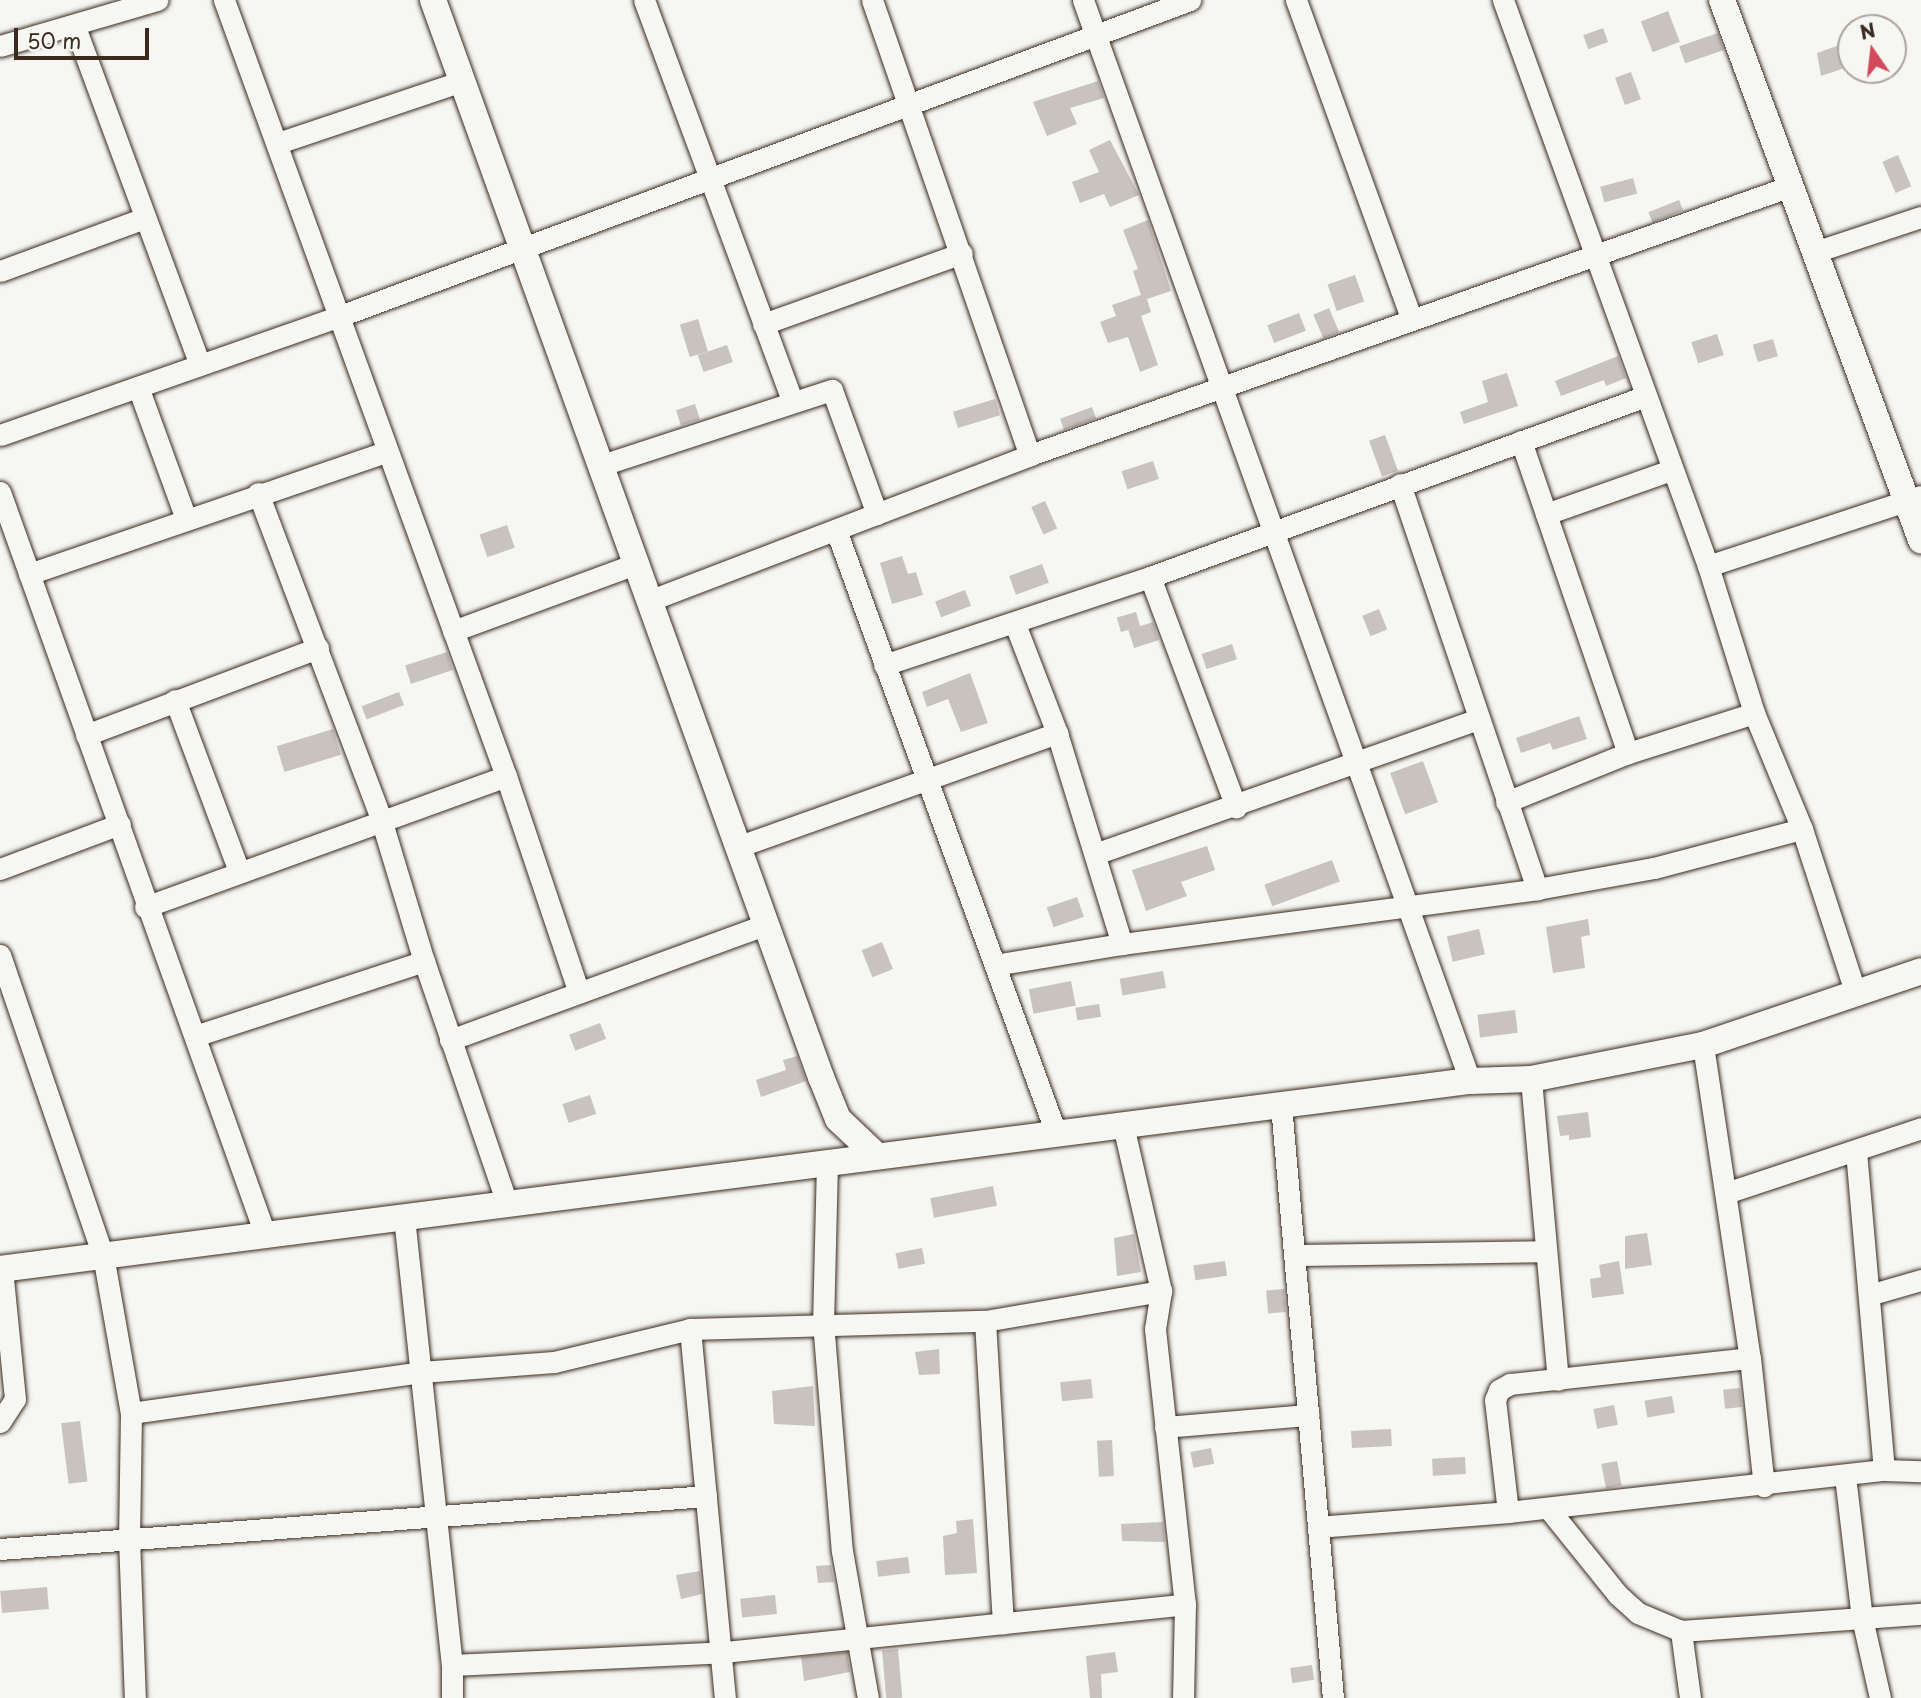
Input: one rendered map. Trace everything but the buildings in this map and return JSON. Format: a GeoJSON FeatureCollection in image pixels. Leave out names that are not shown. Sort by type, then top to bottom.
{"type":"FeatureCollection","features":[{"type":"Feature","properties":{"kind":"street"},"geometry":{"type":"LineString","coordinates":[[0,47],[75,27],[157,0]]}},
{"type":"Feature","properties":{"kind":"street"},"geometry":{"type":"LineString","coordinates":[[223,0],[278,143],[386,452],[506,776],[578,990]]}},
{"type":"Feature","properties":{"kind":"street"},"geometry":{"type":"LineString","coordinates":[[433,0],[838,1119],[877,1156]]}},
{"type":"Feature","properties":{"kind":"street"},"geometry":{"type":"LineString","coordinates":[[644,0],[707,178],[792,400]]}},
{"type":"Feature","properties":{"kind":"street"},"geometry":{"type":"LineString","coordinates":[[872,0],[1030,455]]}},
{"type":"Feature","properties":{"kind":"street"},"geometry":{"type":"LineString","coordinates":[[1083,0],[1270,531],[1411,907],[1470,1081]]}},
{"type":"Feature","properties":{"kind":"street"},"geometry":{"type":"LineString","coordinates":[[0,435],[199,363],[340,316],[1190,0]]}},
{"type":"Feature","properties":{"kind":"street"},"geometry":{"type":"LineString","coordinates":[[1296,0],[1412,320]]}},
{"type":"Feature","properties":{"kind":"street"},"geometry":{"type":"LineString","coordinates":[[1503,0],[1708,566],[1754,713],[1802,829],[1856,995]]}},
{"type":"Feature","properties":{"kind":"street"},"geometry":{"type":"LineString","coordinates":[[1722,0],[1815,252],[1914,498],[1921,540]]}},
{"type":"Feature","properties":{"kind":"street"},"geometry":{"type":"LineString","coordinates":[[75,27],[199,363]]}},
{"type":"Feature","properties":{"kind":"street"},"geometry":{"type":"LineString","coordinates":[[278,143],[462,81]]}},
{"type":"Feature","properties":{"kind":"street"},"geometry":{"type":"LineString","coordinates":[[651,600],[1030,455],[1222,389],[1595,251],[1791,186]]}},
{"type":"Feature","properties":{"kind":"street"},"geometry":{"type":"LineString","coordinates":[[1815,252],[1921,217]]}},
{"type":"Feature","properties":{"kind":"street"},"geometry":{"type":"LineString","coordinates":[[0,271],[145,218]]}},
{"type":"Feature","properties":{"kind":"street"},"geometry":{"type":"LineString","coordinates":[[763,324],[962,253]]}},
{"type":"Feature","properties":{"kind":"street"},"geometry":{"type":"LineString","coordinates":[[138,387],[186,519]]}},
{"type":"Feature","properties":{"kind":"street"},"geometry":{"type":"LineString","coordinates":[[602,465],[792,400],[832,390],[877,514]]}},
{"type":"Feature","properties":{"kind":"street"},"geometry":{"type":"LineString","coordinates":[[884,665],[1015,624],[1150,577],[1646,396]]}},
{"type":"Feature","properties":{"kind":"street"},"geometry":{"type":"LineString","coordinates":[[1521,441],[1628,753]]}},
{"type":"Feature","properties":{"kind":"street"},"geometry":{"type":"LineString","coordinates":[[29,574],[258,493],[386,452]]}},
{"type":"Feature","properties":{"kind":"street"},"geometry":{"type":"LineString","coordinates":[[1546,514],[1671,470]]}},
{"type":"Feature","properties":{"kind":"street"},"geometry":{"type":"LineString","coordinates":[[1400,484],[1537,890]]}},
{"type":"Feature","properties":{"kind":"street"},"geometry":{"type":"LineString","coordinates":[[0,492],[120,824],[145,907],[195,1036],[265,1234]]}},
{"type":"Feature","properties":{"kind":"street"},"geometry":{"type":"LineString","coordinates":[[258,493],[381,819],[424,961],[507,1203]]}},
{"type":"Feature","properties":{"kind":"street"},"geometry":{"type":"LineString","coordinates":[[1708,566],[1914,498]]}},
{"type":"Feature","properties":{"kind":"street"},"geometry":{"type":"LineString","coordinates":[[836,530],[1056,1133]]}},
{"type":"Feature","properties":{"kind":"street"},"geometry":{"type":"LineString","coordinates":[[453,631],[638,562]]}},
{"type":"Feature","properties":{"kind":"street"},"geometry":{"type":"LineString","coordinates":[[1150,577],[1236,807]]}},
{"type":"Feature","properties":{"kind":"street"},"geometry":{"type":"LineString","coordinates":[[1015,624],[1057,733],[1122,944]]}},
{"type":"Feature","properties":{"kind":"street"},"geometry":{"type":"LineString","coordinates":[[86,735],[318,648]]}},
{"type":"Feature","properties":{"kind":"street"},"geometry":{"type":"LineString","coordinates":[[175,700],[239,871]]}},
{"type":"Feature","properties":{"kind":"street"},"geometry":{"type":"LineString","coordinates":[[1506,802],[1628,753],[1754,713]]}},
{"type":"Feature","properties":{"kind":"street"},"geometry":{"type":"LineString","coordinates":[[1095,854],[1236,807],[1478,719]]}},
{"type":"Feature","properties":{"kind":"street"},"geometry":{"type":"LineString","coordinates":[[740,846],[1057,733]]}},
{"type":"Feature","properties":{"kind":"street"},"geometry":{"type":"LineString","coordinates":[[145,907],[381,819],[506,776]]}},
{"type":"Feature","properties":{"kind":"street"},"geometry":{"type":"LineString","coordinates":[[0,869],[120,824]]}},
{"type":"Feature","properties":{"kind":"street"},"geometry":{"type":"LineString","coordinates":[[995,965],[1122,944],[1537,890],[1654,868],[1802,829]]}},
{"type":"Feature","properties":{"kind":"street"},"geometry":{"type":"LineString","coordinates":[[450,1040],[578,990],[767,924]]}},
{"type":"Feature","properties":{"kind":"street"},"geometry":{"type":"LineString","coordinates":[[0,955],[103,1255],[131,1413],[129,1538],[135,1698]]}},
{"type":"Feature","properties":{"kind":"street"},"geometry":{"type":"LineString","coordinates":[[195,1036],[424,961]]}},
{"type":"Feature","properties":{"kind":"street"},"geometry":{"type":"LineString","coordinates":[[0,1422],[15,1399],[1,1268],[1470,1081],[1531,1079],[1703,1045],[1921,971]]}},
{"type":"Feature","properties":{"kind":"street"},"geometry":{"type":"LineString","coordinates":[[1703,1045],[1750,1359],[1764,1486]]}},
{"type":"Feature","properties":{"kind":"street"},"geometry":{"type":"LineString","coordinates":[[1531,1079],[1558,1380]]}},
{"type":"Feature","properties":{"kind":"street"},"geometry":{"type":"LineString","coordinates":[[1280,1105],[1333,1698]]}},
{"type":"Feature","properties":{"kind":"street"},"geometry":{"type":"LineString","coordinates":[[838,1119],[832,1141],[818,1163],[822,1322],[842,1551],[868,1698]]}},
{"type":"Feature","properties":{"kind":"street"},"geometry":{"type":"LineString","coordinates":[[1123,1125],[1161,1292],[1155,1329],[1185,1604],[1183,1698]]}},
{"type":"Feature","properties":{"kind":"street"},"geometry":{"type":"LineString","coordinates":[[1726,1193],[1921,1128]]}},
{"type":"Feature","properties":{"kind":"street"},"geometry":{"type":"LineString","coordinates":[[1856,1151],[1884,1470]]}},
{"type":"Feature","properties":{"kind":"street"},"geometry":{"type":"LineString","coordinates":[[404,1217],[452,1665],[452,1698]]}},
{"type":"Feature","properties":{"kind":"street"},"geometry":{"type":"LineString","coordinates":[[1294,1255],[1546,1251]]}},
{"type":"Feature","properties":{"kind":"street"},"geometry":{"type":"LineString","coordinates":[[1869,1295],[1921,1280]]}},
{"type":"Feature","properties":{"kind":"street"},"geometry":{"type":"LineString","coordinates":[[131,1413],[421,1372],[554,1362],[690,1329],[822,1322],[985,1321],[1161,1292]]}},
{"type":"Feature","properties":{"kind":"street"},"geometry":{"type":"LineString","coordinates":[[985,1321],[1003,1623]]}},
{"type":"Feature","properties":{"kind":"street"},"geometry":{"type":"LineString","coordinates":[[690,1329],[724,1653],[725,1698]]}},
{"type":"Feature","properties":{"kind":"street"},"geometry":{"type":"LineString","coordinates":[[1508,1512],[1494,1400],[1499,1390],[1510,1384],[1750,1359]]}},
{"type":"Feature","properties":{"kind":"street"},"geometry":{"type":"LineString","coordinates":[[1166,1427],[1309,1415]]}},
{"type":"Feature","properties":{"kind":"street"},"geometry":{"type":"LineString","coordinates":[[1318,1527],[1548,1508],[1764,1486],[1884,1470],[1921,1471]]}},
{"type":"Feature","properties":{"kind":"street"},"geometry":{"type":"LineString","coordinates":[[1846,1476],[1862,1618],[1880,1698]]}},
{"type":"Feature","properties":{"kind":"street"},"geometry":{"type":"LineString","coordinates":[[0,1549],[129,1538],[436,1519],[706,1496]]}},
{"type":"Feature","properties":{"kind":"street"},"geometry":{"type":"LineString","coordinates":[[1548,1508],[1618,1595],[1647,1618],[1681,1631],[1921,1614]]}},
{"type":"Feature","properties":{"kind":"street"},"geometry":{"type":"LineString","coordinates":[[452,1665],[724,1653],[1185,1604]]}},
{"type":"Feature","properties":{"kind":"street"},"geometry":{"type":"LineString","coordinates":[[1681,1631],[1690,1698]]}}]}
